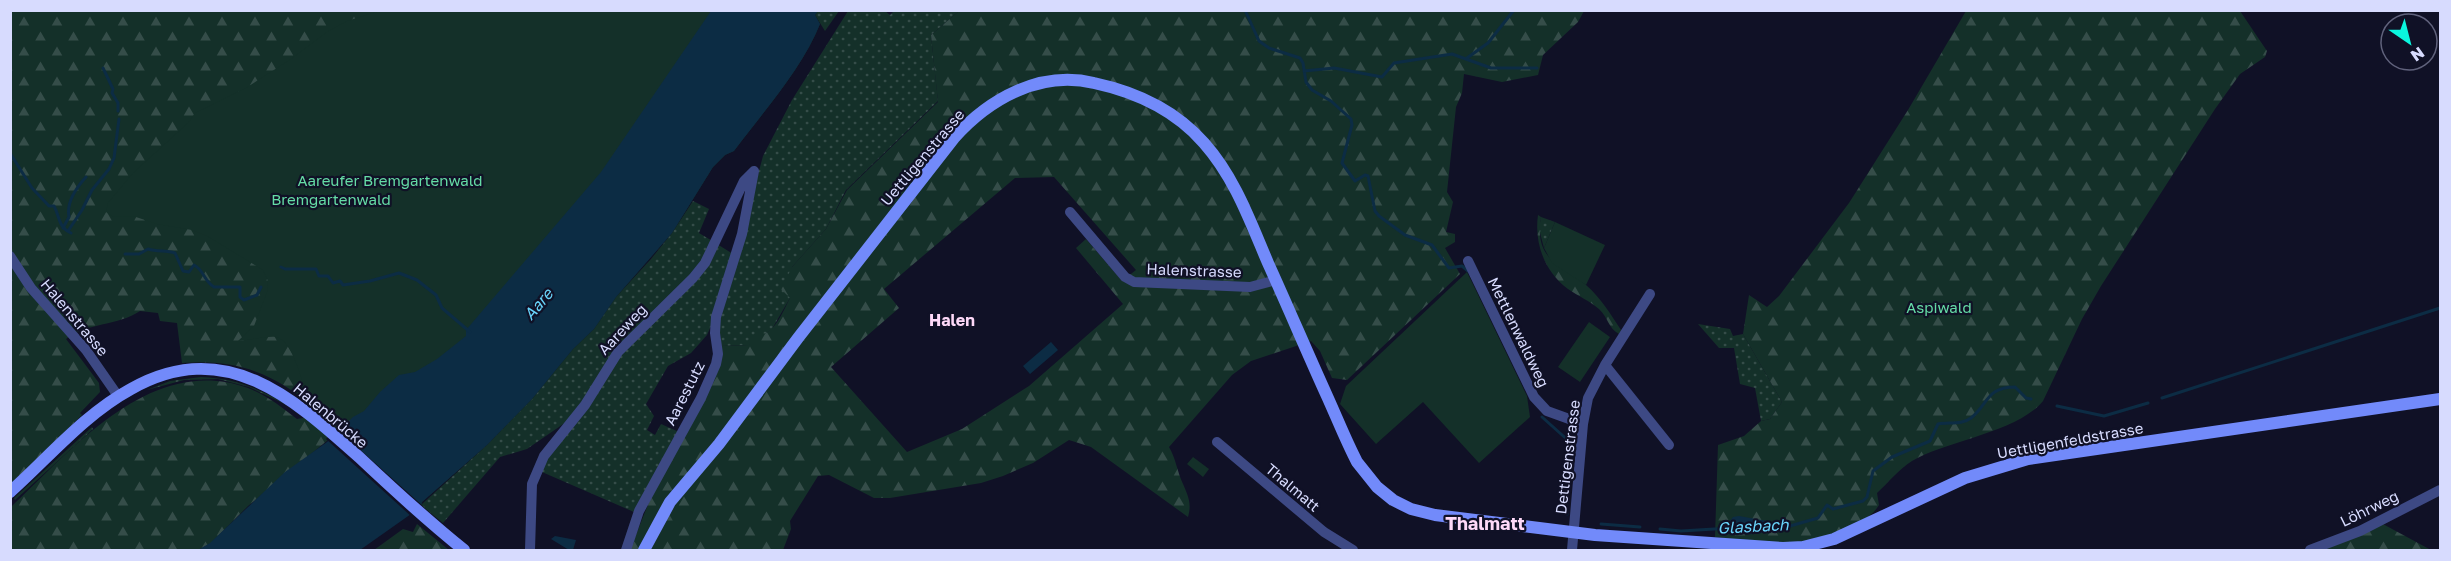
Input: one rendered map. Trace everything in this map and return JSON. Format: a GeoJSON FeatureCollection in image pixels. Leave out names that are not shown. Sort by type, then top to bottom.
{"type":"FeatureCollection","features":[{"type":"Feature","properties":{"kind":"main road","name":"Uettligenstrasse"},"geometry":{"type":"LineString","coordinates":[[644,550],[670,502],[719,444],[798,338],[954,138],[986,107],[1013,92],[1044,83],[1066,80],[1087,81],[1115,87],[1140,97],[1182,122],[1203,142],[1235,186],[1352,453],[1369,479],[1385,494],[1402,505],[1435,515],[1574,533]]}},
{"type":"Feature","properties":{"kind":"main road","name":"Halenbrücke"},"geometry":{"type":"LineString","coordinates":[[10,492],[93,415],[118,396],[141,383],[183,370],[220,370],[239,373],[259,381],[304,409],[464,550]]}},
{"type":"Feature","properties":{"kind":"main road","name":"Uettligenfeldstrasse"},"geometry":{"type":"LineString","coordinates":[[1574,533],[1767,548],[1803,547],[1844,535],[1976,474],[2028,459],[2440,399]]}},
{"type":"Feature","properties":{"kind":"street","name":"Aareweg"},"geometry":{"type":"LineString","coordinates":[[530,550],[532,484],[544,456],[585,405],[613,359],[705,263],[744,181],[754,171]]}},
{"type":"Feature","properties":{"kind":"street","name":"Aarestutz"},"geometry":{"type":"LineString","coordinates":[[626,550],[639,511],[701,398],[716,364],[718,354],[715,333],[716,317],[742,234],[754,171]]}},
{"type":"Feature","properties":{"kind":"street","name":"Halenstrasse"},"geometry":{"type":"LineString","coordinates":[[1070,212],[1125,277],[1134,282],[1250,287],[1276,280]]}},
{"type":"Feature","properties":{"kind":"street","name":"Halenstrasse"},"geometry":{"type":"LineString","coordinates":[[10,256],[31,288],[86,350],[118,396]]}},
{"type":"Feature","properties":{"kind":"street","name":"Mettlenwaldweg"},"geometry":{"type":"LineString","coordinates":[[1468,261],[1534,397],[1548,411],[1583,424]]}},
{"type":"Feature","properties":{"kind":"street","name":"Dettigenstrasse"},"geometry":{"type":"LineString","coordinates":[[1572,550],[1583,424],[1588,398],[1605,365],[1650,294]]}},
{"type":"Feature","properties":{"kind":"street"},"geometry":{"type":"LineString","coordinates":[[1605,365],[1669,445]]}},
{"type":"Feature","properties":{"kind":"street","name":"Thalmatt"},"geometry":{"type":"LineString","coordinates":[[1217,442],[1324,532],[1353,550]]}},
{"type":"Feature","properties":{"kind":"street","name":"Löhrweg"},"geometry":{"type":"LineString","coordinates":[[2310,550],[2360,531],[2440,490]]}},
{"type":"Feature","properties":{"kind":"green space","name":"Aareufer Bremgartenwald"},"geometry":{"type":"Polygon","coordinates":[[[383,10],[818,11],[815,15],[820,24],[803,57],[781,90],[734,151],[725,155],[713,167],[672,233],[616,297],[594,329],[573,349],[532,399],[487,445],[422,502],[421,507],[308,413],[312,408],[294,357],[283,340],[272,337],[238,341],[254,326],[267,292],[268,281],[263,270],[207,236],[192,230],[157,224],[136,217],[112,216],[106,212],[108,203],[133,173],[188,123],[195,113],[246,88],[327,32],[347,21],[383,10]]]}},
{"type":"Feature","properties":{"kind":"green space","name":"Bremgartenwald"},"geometry":{"type":"Polygon","coordinates":[[[11,11],[711,11],[334,435],[248,506],[210,544],[198,550],[11,550],[11,507],[88,435],[116,413],[147,395],[179,384],[213,381],[255,391],[297,419],[303,418],[312,408],[304,399],[263,374],[224,364],[182,363],[177,323],[160,321],[158,313],[140,311],[131,316],[84,330],[66,339],[99,383],[100,392],[80,413],[82,415],[11,484],[11,11]]]}},
{"type":"Feature","properties":{"kind":"green space"},"geometry":{"type":"Polygon","coordinates":[[[818,11],[839,11],[825,31],[815,15],[818,11]]]}},
{"type":"Feature","properties":{"kind":"green space"},"geometry":{"type":"Polygon","coordinates":[[[848,11],[885,11],[890,15],[894,11],[959,11],[931,35],[938,101],[846,190],[826,229],[792,267],[790,298],[772,329],[749,345],[721,346],[719,321],[763,156],[792,100],[848,11]]]}},
{"type":"Feature","properties":{"kind":"green space"},"geometry":{"type":"Polygon","coordinates":[[[959,11],[1584,11],[1578,22],[1543,55],[1538,75],[1502,82],[1464,74],[1462,93],[1456,107],[1447,192],[1453,202],[1446,232],[1455,234],[1455,242],[1445,248],[1460,274],[1347,380],[1332,378],[1320,351],[1311,341],[1251,361],[1232,375],[1169,447],[1189,500],[1188,517],[1091,447],[1069,440],[1033,463],[1003,476],[981,483],[890,498],[874,498],[829,475],[818,476],[790,521],[791,529],[783,550],[630,550],[653,492],[721,346],[749,345],[755,335],[762,335],[772,328],[790,298],[781,289],[792,267],[826,229],[847,190],[938,102],[931,35],[959,11]],[[1054,177],[1015,178],[884,289],[899,308],[831,367],[907,452],[962,429],[1029,386],[1123,304],[1076,248],[1086,239],[1122,281],[1136,270],[1054,177]]]}},
{"type":"Feature","properties":{"kind":"green space","name":"Aspiwald"},"geometry":{"type":"Polygon","coordinates":[[[1966,11],[2240,11],[2267,51],[2265,57],[2240,74],[2215,109],[2101,286],[2082,319],[2043,401],[2032,412],[2000,428],[1912,461],[1877,493],[1879,505],[1872,514],[1862,522],[1836,534],[1784,544],[1715,537],[1718,445],[1744,436],[1761,421],[1770,419],[1782,402],[1743,334],[1749,295],[1767,307],[1779,296],[1849,203],[1908,110],[1966,11]]]}},
{"type":"Feature","properties":{"kind":"green space"},"geometry":{"type":"Polygon","coordinates":[[[693,201],[709,209],[699,233],[714,242],[703,261],[650,317],[569,420],[527,449],[500,457],[443,523],[421,505],[487,445],[532,399],[573,349],[594,329],[616,297],[651,259],[693,201]]]}},
{"type":"Feature","properties":{"kind":"green space"},"geometry":{"type":"Polygon","coordinates":[[[1538,215],[1541,217],[1541,243],[1545,252],[1596,295],[1621,330],[1619,334],[1612,329],[1599,309],[1568,289],[1547,266],[1538,236],[1538,215]]]}},
{"type":"Feature","properties":{"kind":"green space"},"geometry":{"type":"Polygon","coordinates":[[[1541,217],[1555,222],[1544,248],[1539,229],[1541,217]]]}},
{"type":"Feature","properties":{"kind":"green space"},"geometry":{"type":"Polygon","coordinates":[[[1555,222],[1605,245],[1586,285],[1552,263],[1544,248],[1555,222]]]}},
{"type":"Feature","properties":{"kind":"green space"},"geometry":{"type":"Polygon","coordinates":[[[717,244],[733,254],[711,326],[707,335],[691,353],[668,366],[646,404],[654,416],[647,430],[655,435],[661,424],[679,432],[634,512],[542,472],[546,457],[610,366],[717,244]]]}},
{"type":"Feature","properties":{"kind":"green space"},"geometry":{"type":"Polygon","coordinates":[[[1467,272],[1527,396],[1530,417],[1479,463],[1423,402],[1376,444],[1340,404],[1346,386],[1467,272]]]}},
{"type":"Feature","properties":{"kind":"green space"},"geometry":{"type":"Polygon","coordinates":[[[1589,322],[1610,337],[1580,382],[1558,367],[1589,322]]]}},
{"type":"Feature","properties":{"kind":"green space"},"geometry":{"type":"Polygon","coordinates":[[[1698,324],[1730,329],[1733,336],[1743,334],[1782,402],[1770,419],[1761,421],[1755,388],[1740,384],[1734,348],[1719,348],[1698,324]]]}},
{"type":"Feature","properties":{"kind":"green space"},"geometry":{"type":"Polygon","coordinates":[[[201,377],[214,378],[237,382],[270,395],[291,407],[249,387],[218,379],[184,380],[147,390],[170,381],[201,377]]]}},
{"type":"Feature","properties":{"kind":"green space"},"geometry":{"type":"Polygon","coordinates":[[[92,427],[93,429],[15,500],[14,498],[92,427]]]}},
{"type":"Feature","properties":{"kind":"green space"},"geometry":{"type":"Polygon","coordinates":[[[1193,457],[1209,469],[1203,477],[1187,464],[1193,457]]]}},
{"type":"Feature","properties":{"kind":"green space"},"geometry":{"type":"Polygon","coordinates":[[[2381,523],[2431,550],[2314,550],[2381,523]]]}},
{"type":"Feature","properties":{"kind":"green space"},"geometry":{"type":"Polygon","coordinates":[[[417,524],[449,550],[374,550],[403,529],[413,532],[417,524]]]}},
{"type":"Feature","properties":{"kind":"water","name":"Aare"},"geometry":{"type":"Polygon","coordinates":[[[711,11],[818,11],[815,15],[820,24],[793,74],[734,151],[725,155],[713,167],[672,233],[616,297],[594,329],[573,349],[532,399],[487,445],[422,502],[421,507],[360,550],[198,550],[210,543],[285,472],[327,442],[353,417],[364,411],[399,375],[415,372],[437,359],[466,336],[466,330],[601,172],[711,11]]]}},
{"type":"Feature","properties":{"kind":"water"},"geometry":{"type":"Polygon","coordinates":[[[1051,342],[1058,350],[1030,374],[1023,366],[1051,342]]]}},
{"type":"Feature","properties":{"kind":"water"},"geometry":{"type":"Polygon","coordinates":[[[1733,517],[1767,521],[1774,528],[1763,533],[1751,534],[1728,529],[1726,526],[1733,517]]]}},
{"type":"Feature","properties":{"kind":"water"},"geometry":{"type":"Polygon","coordinates":[[[555,536],[576,540],[573,550],[551,539],[555,536]]]}},
{"type":"Feature","properties":{"kind":"pier"},"geometry":{"type":"Polygon","coordinates":[[[336,428],[424,507],[423,509],[413,518],[326,439],[336,428]]]}},
{"type":"Feature","properties":{"kind":"waterway","name":"Glasbach"},"geometry":{"type":"LineString","coordinates":[[1245,10],[1259,41],[1269,48],[1300,58],[1306,82],[1312,90],[1331,101],[1351,119],[1352,125],[1342,163],[1355,181],[1365,175],[1368,176],[1375,211],[1379,216],[1405,235],[1432,245],[1449,268],[1462,266],[1468,271]]}},
{"type":"Feature","properties":{"kind":"waterway"},"geometry":{"type":"LineString","coordinates":[[1467,58],[1488,43],[1514,10]]}},
{"type":"Feature","properties":{"kind":"waterway"},"geometry":{"type":"LineString","coordinates":[[1304,71],[1334,68],[1382,77],[1394,63],[1452,54],[1491,68],[1537,68]]}},
{"type":"Feature","properties":{"kind":"waterway"},"geometry":{"type":"LineString","coordinates":[[103,68],[118,103],[118,111]]}},
{"type":"Feature","properties":{"kind":"waterway"},"geometry":{"type":"LineString","coordinates":[[68,231],[92,190],[109,169],[114,158],[119,119]]}},
{"type":"Feature","properties":{"kind":"waterway"},"geometry":{"type":"LineString","coordinates":[[10,153],[32,188],[49,206],[54,206],[61,225],[71,233]]}},
{"type":"Feature","properties":{"kind":"waterway"},"geometry":{"type":"LineString","coordinates":[[63,228],[69,217],[68,211],[73,195],[86,177]]}},
{"type":"Feature","properties":{"kind":"waterway"},"geometry":{"type":"LineString","coordinates":[[125,254],[139,254],[148,249],[175,253],[183,271],[189,272],[194,265],[214,287],[240,287],[240,297],[244,300],[257,295],[261,287]]}},
{"type":"Feature","properties":{"kind":"waterway"},"geometry":{"type":"LineString","coordinates":[[281,267],[316,269],[319,276],[328,276],[333,283],[340,281],[343,285],[399,273],[417,280],[436,295],[442,308],[470,332]]}},
{"type":"Feature","properties":{"kind":"waterway"},"geometry":{"type":"LineString","coordinates":[[2162,398],[2440,308]]}},
{"type":"Feature","properties":{"kind":"waterway","name":"Glasbach"},"geometry":{"type":"LineString","coordinates":[[1770,528],[1790,526],[1818,518],[1827,505],[1833,509],[1863,501],[1867,497],[1873,471],[1892,457],[1930,441],[1938,424],[1960,422],[1971,418],[1998,390],[2015,387],[2026,398],[2031,399]]}},
{"type":"Feature","properties":{"kind":"waterway"},"geometry":{"type":"LineString","coordinates":[[2057,406],[2104,416],[2148,403]]}},
{"type":"Feature","properties":{"kind":"waterway","name":"Glasbach"},"geometry":{"type":"LineString","coordinates":[[1542,417],[1571,443],[1565,512],[1567,514]]}},
{"type":"Feature","properties":{"kind":"waterway","name":"Glasbach"},"geometry":{"type":"LineString","coordinates":[[1601,524],[1640,527]]}},
{"type":"Feature","properties":{"kind":"waterway","name":"Glasbach"},"geometry":{"type":"LineString","coordinates":[[1660,529],[1681,531],[1731,528]]}},
{"type":"Feature","properties":{"kind":"district","name":"Halen"},"geometry":{"type":"Point","coordinates":[952,320]}},
{"type":"Feature","properties":{"kind":"district","name":"Thalmatt"},"geometry":{"type":"Point","coordinates":[1485,523]}}]}
